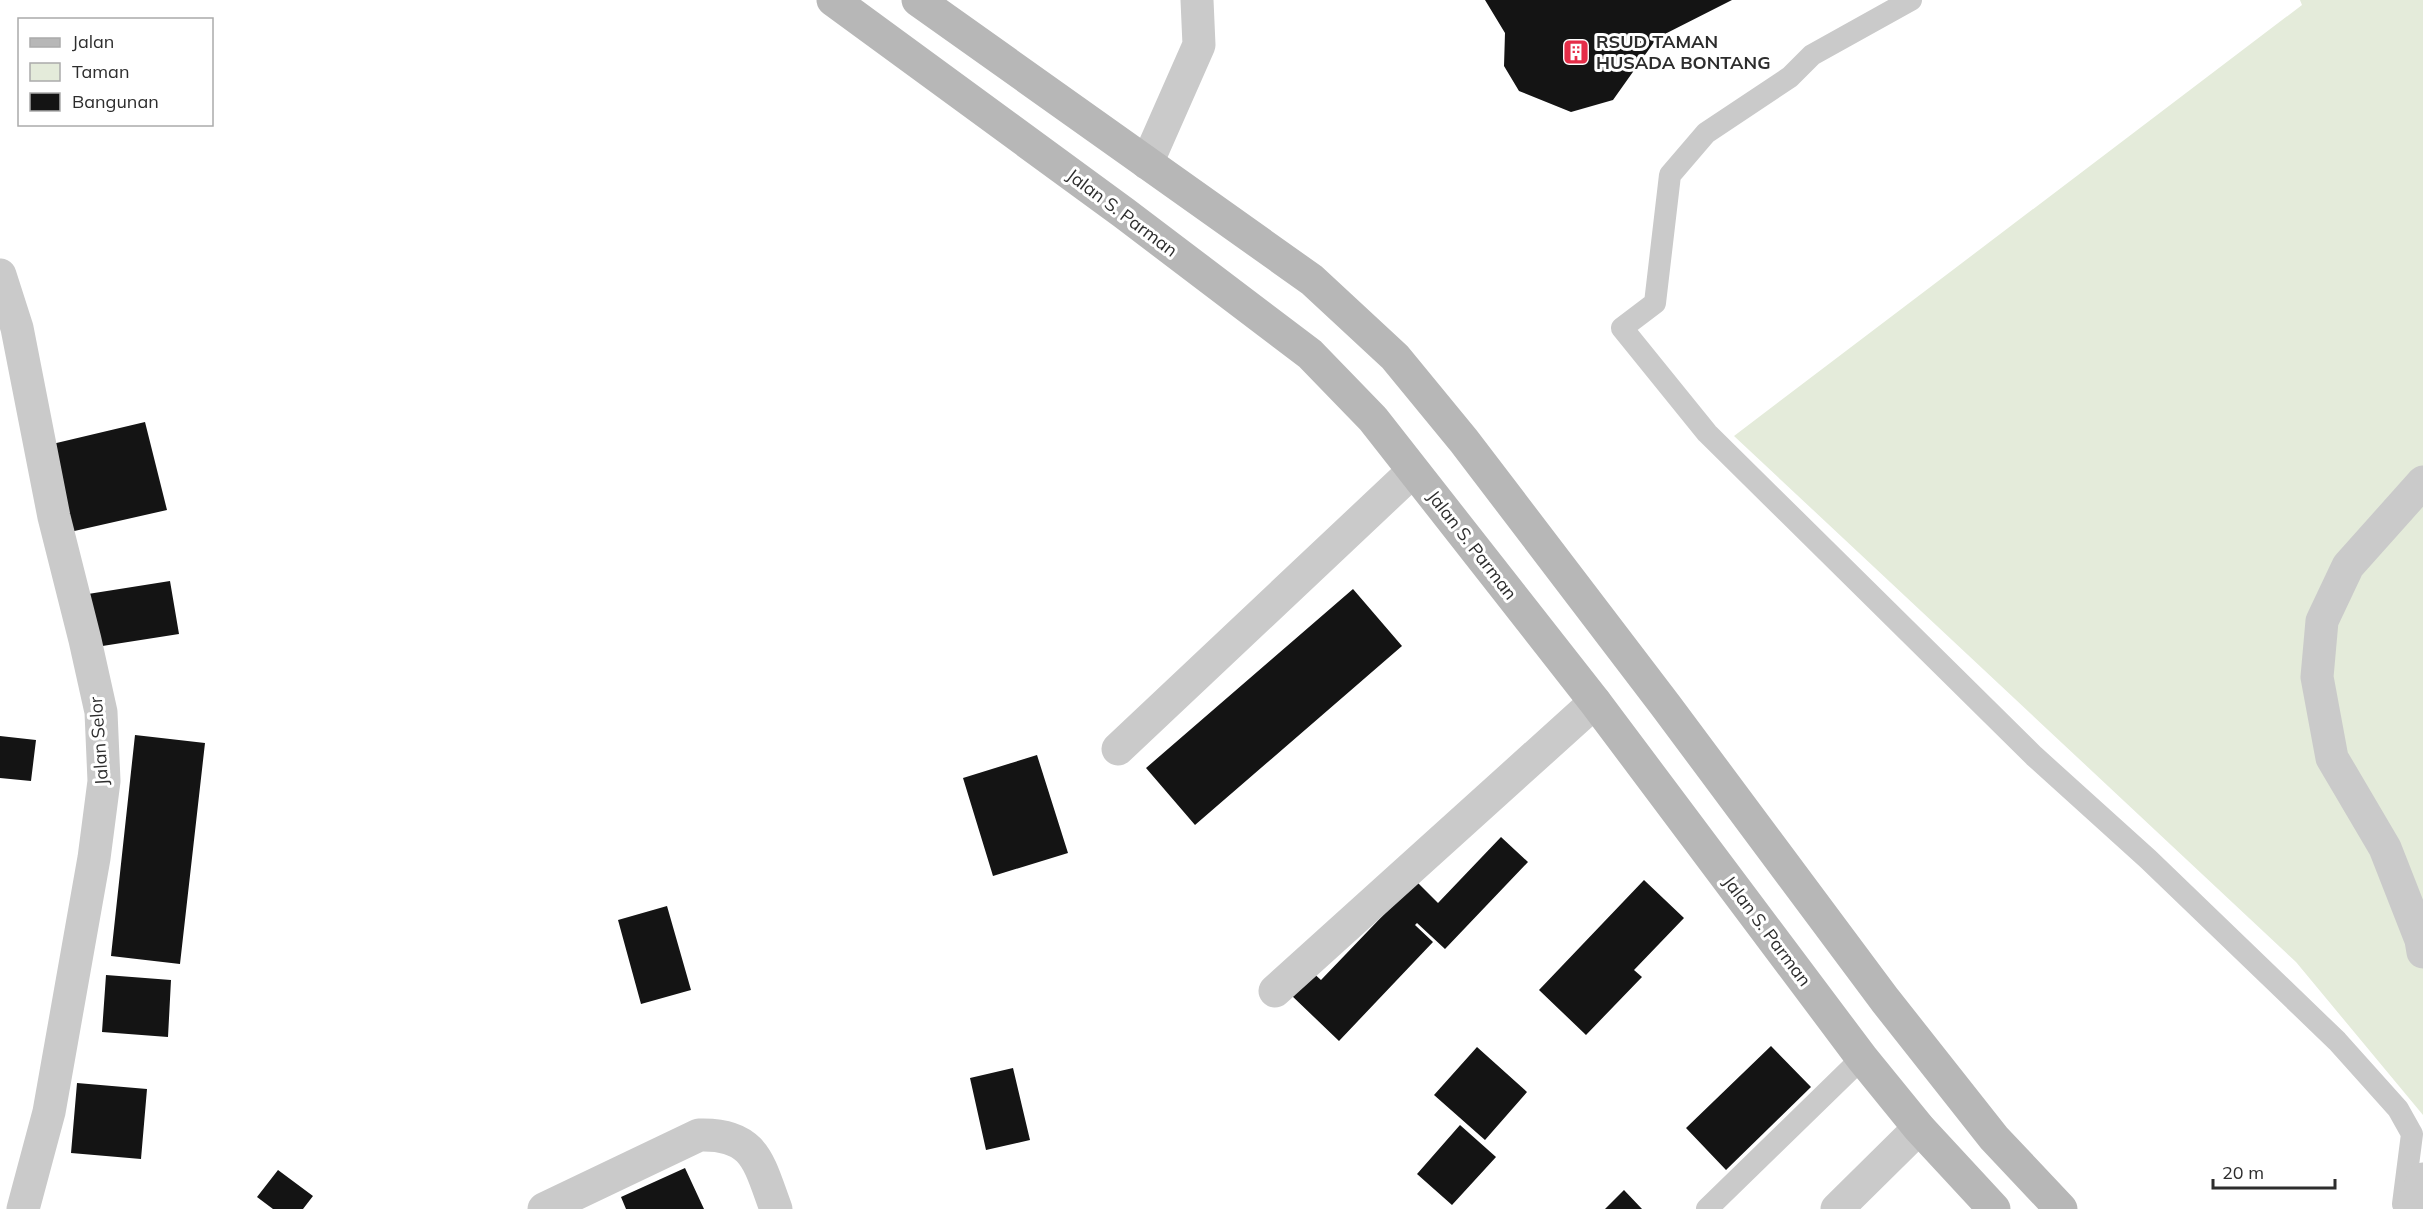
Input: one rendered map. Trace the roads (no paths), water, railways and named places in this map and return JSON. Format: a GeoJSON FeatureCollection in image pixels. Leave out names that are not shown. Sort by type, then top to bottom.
{"type":"FeatureCollection","features":[{"type":"Feature","properties":{"kind":"main road","name":"Jalan S. Parman"},"geometry":{"type":"LineString","coordinates":[[833,0],[1124,213],[1310,354],[1373,419],[1595,702],[1862,1058],[1918,1128],[1994,1209]]}},
{"type":"Feature","properties":{"kind":"main road"},"geometry":{"type":"LineString","coordinates":[[918,0],[1312,280],[1395,357],[1464,441],[1666,706],[1885,1000],[1994,1138],[2061,1209]]}},
{"type":"Feature","properties":{"kind":"street"},"geometry":{"type":"LineString","coordinates":[[1147,164],[1199,45],[1197,0]]}},
{"type":"Feature","properties":{"kind":"street","name":"Jalan Selor"},"geometry":{"type":"LineString","coordinates":[[0,275],[17,327],[54,517],[101,712],[104,781],[94,858],[49,1113],[22,1209]]}},
{"type":"Feature","properties":{"kind":"street"},"geometry":{"type":"LineString","coordinates":[[1118,749],[1413,471]]}},
{"type":"Feature","properties":{"kind":"street"},"geometry":{"type":"LineString","coordinates":[[2423,482],[2348,566],[2322,621],[2317,677],[2332,758],[2385,848],[2421,940],[2423,952]]}},
{"type":"Feature","properties":{"kind":"street"},"geometry":{"type":"LineString","coordinates":[[1275,991],[1595,702]]}},
{"type":"Feature","properties":{"kind":"street"},"geometry":{"type":"LineString","coordinates":[[1837,1209],[1918,1128]]}},
{"type":"Feature","properties":{"kind":"street"},"geometry":{"type":"LineString","coordinates":[[544,1209],[699,1136],[719,1134],[742,1143],[757,1157],[776,1209]]}},
{"type":"Feature","properties":{"kind":"street"},"geometry":{"type":"LineString","coordinates":[[2412,1209],[2423,1179]]}},
{"type":"Feature","properties":{"kind":"lane"},"geometry":{"type":"LineString","coordinates":[[1911,0],[1812,55],[1790,77],[1706,133],[1670,176],[1654,303],[1622,328],[1707,433],[2034,756],[2148,859],[2329,1034],[2398,1109],[2412,1134],[2402,1209]]}},
{"type":"Feature","properties":{"kind":"lane"},"geometry":{"type":"LineString","coordinates":[[1707,1209],[1862,1058]]}},
{"type":"Feature","properties":{"kind":"place","name":"RSUD TAMAN HUSADA BONTANG"},"geometry":{"type":"Point","coordinates":[1576,52]}}]}
